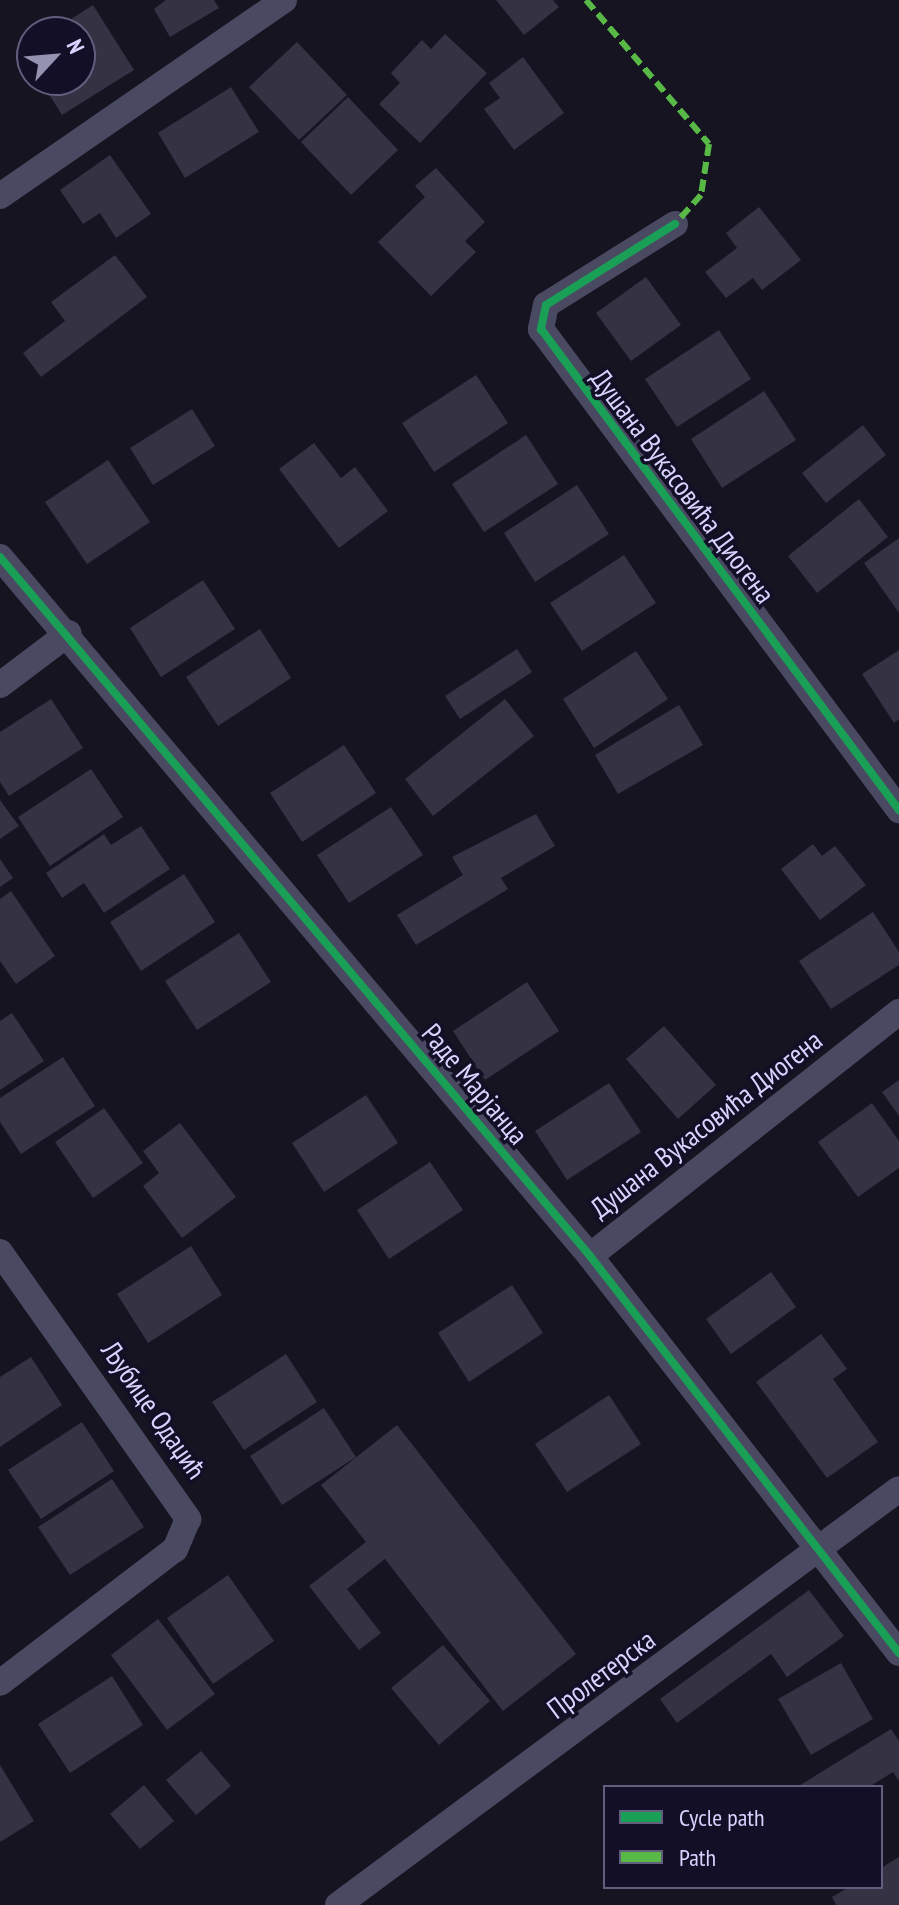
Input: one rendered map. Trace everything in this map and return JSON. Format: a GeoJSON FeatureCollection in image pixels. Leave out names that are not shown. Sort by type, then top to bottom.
{"type":"FeatureCollection","features":[{"type":"Feature","properties":{"kind":"street"},"geometry":{"type":"LineString","coordinates":[[0,196],[284,0]]}},
{"type":"Feature","properties":{"kind":"street","name":"Душана Вукасовића Диогена"},"geometry":{"type":"LineString","coordinates":[[675,224],[546,305],[541,329],[899,810]]}},
{"type":"Feature","properties":{"kind":"street","name":"Раде Марјанца"},"geometry":{"type":"LineString","coordinates":[[0,557],[69,633],[590,1256],[823,1548],[899,1653]]}},
{"type":"Feature","properties":{"kind":"street"},"geometry":{"type":"LineString","coordinates":[[0,685],[69,633]]}},
{"type":"Feature","properties":{"kind":"street","name":"Душана Вукасовића Диогена"},"geometry":{"type":"LineString","coordinates":[[590,1256],[899,1012]]}},
{"type":"Feature","properties":{"kind":"street","name":"Љубице Одаџић"},"geometry":{"type":"LineString","coordinates":[[0,1252],[188,1519],[175,1549],[0,1683]]}},
{"type":"Feature","properties":{"kind":"street","name":"Пролетерска"},"geometry":{"type":"LineString","coordinates":[[338,1905],[899,1489]]}},
{"type":"Feature","properties":{"kind":"building"},"geometry":{"type":"Polygon","coordinates":[[[166,0],[214,0],[219,8],[170,37],[154,9],[166,0]]]}},
{"type":"Feature","properties":{"kind":"building"},"geometry":{"type":"Polygon","coordinates":[[[496,0],[553,0],[559,7],[524,35],[496,0]]]}},
{"type":"Feature","properties":{"kind":"building"},"geometry":{"type":"Polygon","coordinates":[[[93,5],[134,70],[96,94],[96,16],[76,16],[93,5]]]}},
{"type":"Feature","properties":{"kind":"building"},"geometry":{"type":"Polygon","coordinates":[[[445,34],[487,73],[420,143],[379,104],[400,83],[391,73],[422,40],[431,49],[445,34]]]}},
{"type":"Feature","properties":{"kind":"building"},"geometry":{"type":"Polygon","coordinates":[[[297,42],[347,95],[299,140],[249,87],[297,42]]]}},
{"type":"Feature","properties":{"kind":"building"},"geometry":{"type":"Polygon","coordinates":[[[523,57],[564,113],[514,150],[484,109],[500,98],[489,83],[523,57]]]}},
{"type":"Feature","properties":{"kind":"building"},"geometry":{"type":"Polygon","coordinates":[[[231,87],[259,132],[185,178],[158,133],[231,87]]]}},
{"type":"Feature","properties":{"kind":"building"},"geometry":{"type":"Polygon","coordinates":[[[50,96],[92,96],[62,115],[50,96]]]}},
{"type":"Feature","properties":{"kind":"building"},"geometry":{"type":"Polygon","coordinates":[[[348,97],[398,150],[351,195],[301,142],[348,97]]]}},
{"type":"Feature","properties":{"kind":"building"},"geometry":{"type":"Polygon","coordinates":[[[110,155],[151,214],[116,238],[100,213],[83,224],[60,190],[110,155]]]}},
{"type":"Feature","properties":{"kind":"building"},"geometry":{"type":"Polygon","coordinates":[[[436,168],[485,222],[465,241],[476,252],[431,296],[378,242],[425,197],[415,186],[436,168]]]}},
{"type":"Feature","properties":{"kind":"building"},"geometry":{"type":"Polygon","coordinates":[[[759,207],[801,260],[762,290],[753,278],[726,298],[705,272],[737,248],[726,233],[759,207]]]}},
{"type":"Feature","properties":{"kind":"building"},"geometry":{"type":"Polygon","coordinates":[[[115,255],[147,297],[41,377],[23,353],[65,321],[51,302],[115,255]]]}},
{"type":"Feature","properties":{"kind":"building"},"geometry":{"type":"Polygon","coordinates":[[[646,277],[681,325],[631,361],[596,313],[646,277]]]}},
{"type":"Feature","properties":{"kind":"building"},"geometry":{"type":"Polygon","coordinates":[[[719,330],[751,379],[677,427],[645,379],[719,330]]]}},
{"type":"Feature","properties":{"kind":"building"},"geometry":{"type":"Polygon","coordinates":[[[476,375],[508,423],[434,472],[402,423],[476,375]]]}},
{"type":"Feature","properties":{"kind":"building"},"geometry":{"type":"Polygon","coordinates":[[[764,391],[796,440],[722,488],[691,439],[764,391]]]}},
{"type":"Feature","properties":{"kind":"building"},"geometry":{"type":"Polygon","coordinates":[[[192,409],[215,446],[153,485],[130,448],[192,409]]]}},
{"type":"Feature","properties":{"kind":"building"},"geometry":{"type":"Polygon","coordinates":[[[863,425],[886,455],[826,503],[802,473],[863,425]]]}},
{"type":"Feature","properties":{"kind":"building"},"geometry":{"type":"Polygon","coordinates":[[[526,435],[558,484],[484,532],[452,484],[526,435]]]}},
{"type":"Feature","properties":{"kind":"building"},"geometry":{"type":"Polygon","coordinates":[[[314,443],[341,478],[355,467],[388,511],[339,548],[279,469],[314,443]]]}},
{"type":"Feature","properties":{"kind":"building"},"geometry":{"type":"Polygon","coordinates":[[[108,460],[150,522],[87,564],[45,502],[108,460]]]}},
{"type":"Feature","properties":{"kind":"building"},"geometry":{"type":"Polygon","coordinates":[[[577,485],[609,534],[535,582],[504,533],[577,485]]]}},
{"type":"Feature","properties":{"kind":"building"},"geometry":{"type":"Polygon","coordinates":[[[859,499],[888,537],[817,593],[788,556],[859,499]]]}},
{"type":"Feature","properties":{"kind":"building"},"geometry":{"type":"Polygon","coordinates":[[[899,538],[899,613],[864,563],[899,538]]]}},
{"type":"Feature","properties":{"kind":"building"},"geometry":{"type":"Polygon","coordinates":[[[624,555],[656,603],[582,651],[550,603],[624,555]]]}},
{"type":"Feature","properties":{"kind":"building"},"geometry":{"type":"Polygon","coordinates":[[[203,580],[235,629],[161,677],[130,628],[203,580]]]}},
{"type":"Feature","properties":{"kind":"building"},"geometry":{"type":"Polygon","coordinates":[[[260,629],[291,678],[218,726],[186,677],[260,629]]]}},
{"type":"Feature","properties":{"kind":"building"},"geometry":{"type":"Polygon","coordinates":[[[517,649],[532,672],[460,719],[445,696],[517,649]]]}},
{"type":"Feature","properties":{"kind":"building"},"geometry":{"type":"Polygon","coordinates":[[[899,650],[899,719],[894,723],[862,674],[899,650]]]}},
{"type":"Feature","properties":{"kind":"building"},"geometry":{"type":"Polygon","coordinates":[[[636,651],[668,699],[594,748],[563,699],[636,651]]]}},
{"type":"Feature","properties":{"kind":"building"},"geometry":{"type":"Polygon","coordinates":[[[51,699],[83,748],[9,796],[0,782],[0,732],[51,699]]]}},
{"type":"Feature","properties":{"kind":"building"},"geometry":{"type":"Polygon","coordinates":[[[505,699],[534,736],[433,816],[405,779],[505,699]]]}},
{"type":"Feature","properties":{"kind":"building"},"geometry":{"type":"Polygon","coordinates":[[[679,705],[703,745],[618,794],[595,755],[679,705]]]}},
{"type":"Feature","properties":{"kind":"building"},"geometry":{"type":"Polygon","coordinates":[[[344,745],[376,793],[302,842],[270,793],[344,745]]]}},
{"type":"Feature","properties":{"kind":"building"},"geometry":{"type":"Polygon","coordinates":[[[91,769],[123,817],[50,866],[18,817],[91,769]]]}},
{"type":"Feature","properties":{"kind":"building"},"geometry":{"type":"Polygon","coordinates":[[[0,800],[19,826],[0,839],[0,800]]]}},
{"type":"Feature","properties":{"kind":"building"},"geometry":{"type":"Polygon","coordinates":[[[391,807],[423,855],[349,903],[317,855],[391,807]]]}},
{"type":"Feature","properties":{"kind":"building"},"geometry":{"type":"Polygon","coordinates":[[[536,814],[555,846],[501,878],[508,889],[416,945],[397,915],[463,875],[452,857],[536,814]]]}},
{"type":"Feature","properties":{"kind":"building"},"geometry":{"type":"Polygon","coordinates":[[[141,826],[170,869],[104,913],[84,883],[62,898],[46,873],[104,834],[111,845],[141,826]]]}},
{"type":"Feature","properties":{"kind":"building"},"geometry":{"type":"Polygon","coordinates":[[[813,844],[822,856],[835,846],[866,885],[820,920],[781,869],[813,844]]]}},
{"type":"Feature","properties":{"kind":"building"},"geometry":{"type":"Polygon","coordinates":[[[0,859],[13,878],[0,887],[0,859]]]}},
{"type":"Feature","properties":{"kind":"building"},"geometry":{"type":"Polygon","coordinates":[[[184,874],[215,922],[141,971],[110,922],[184,874]]]}},
{"type":"Feature","properties":{"kind":"building"},"geometry":{"type":"Polygon","coordinates":[[[11,891],[55,956],[16,984],[0,961],[0,899],[11,891]]]}},
{"type":"Feature","properties":{"kind":"building"},"geometry":{"type":"Polygon","coordinates":[[[873,912],[899,952],[899,965],[831,1009],[799,961],[873,912]]]}},
{"type":"Feature","properties":{"kind":"building"},"geometry":{"type":"Polygon","coordinates":[[[239,933],[271,982],[197,1030],[165,981],[239,933]]]}},
{"type":"Feature","properties":{"kind":"building"},"geometry":{"type":"Polygon","coordinates":[[[527,982],[559,1031],[485,1080],[453,1031],[527,982]]]}},
{"type":"Feature","properties":{"kind":"building"},"geometry":{"type":"Polygon","coordinates":[[[12,1013],[44,1061],[0,1090],[0,1021],[12,1013]]]}},
{"type":"Feature","properties":{"kind":"building"},"geometry":{"type":"Polygon","coordinates":[[[664,1026],[716,1085],[678,1119],[626,1059],[664,1026]]]}},
{"type":"Feature","properties":{"kind":"building"},"geometry":{"type":"Polygon","coordinates":[[[63,1057],[95,1106],[21,1154],[0,1122],[0,1098],[63,1057]]]}},
{"type":"Feature","properties":{"kind":"building"},"geometry":{"type":"Polygon","coordinates":[[[899,1080],[899,1116],[882,1092],[899,1080]]]}},
{"type":"Feature","properties":{"kind":"building"},"geometry":{"type":"Polygon","coordinates":[[[609,1083],[641,1132],[567,1180],[535,1131],[609,1083]]]}},
{"type":"Feature","properties":{"kind":"building"},"geometry":{"type":"Polygon","coordinates":[[[366,1095],[398,1143],[324,1192],[292,1143],[366,1095]]]}},
{"type":"Feature","properties":{"kind":"building"},"geometry":{"type":"Polygon","coordinates":[[[872,1103],[899,1141],[899,1168],[858,1197],[818,1142],[872,1103]]]}},
{"type":"Feature","properties":{"kind":"building"},"geometry":{"type":"Polygon","coordinates":[[[104,1108],[143,1163],[93,1198],[55,1142],[104,1108]]]}},
{"type":"Feature","properties":{"kind":"building"},"geometry":{"type":"Polygon","coordinates":[[[180,1123],[236,1197],[182,1238],[143,1186],[159,1173],[143,1151],[180,1123]]]}},
{"type":"Feature","properties":{"kind":"building"},"geometry":{"type":"Polygon","coordinates":[[[430,1162],[463,1210],[389,1259],[357,1210],[430,1162]]]}},
{"type":"Feature","properties":{"kind":"building"},"geometry":{"type":"Polygon","coordinates":[[[191,1246],[222,1295],[148,1343],[117,1294],[191,1246]]]}},
{"type":"Feature","properties":{"kind":"building"},"geometry":{"type":"Polygon","coordinates":[[[771,1272],[796,1307],[731,1354],[706,1319],[771,1272]]]}},
{"type":"Feature","properties":{"kind":"building"},"geometry":{"type":"Polygon","coordinates":[[[512,1285],[543,1333],[469,1382],[438,1333],[512,1285]]]}},
{"type":"Feature","properties":{"kind":"building"},"geometry":{"type":"Polygon","coordinates":[[[821,1334],[847,1369],[833,1379],[878,1442],[827,1478],[756,1382],[821,1334]]]}},
{"type":"Feature","properties":{"kind":"building"},"geometry":{"type":"Polygon","coordinates":[[[286,1354],[317,1402],[244,1450],[212,1402],[286,1354]]]}},
{"type":"Feature","properties":{"kind":"building"},"geometry":{"type":"Polygon","coordinates":[[[31,1357],[62,1405],[0,1447],[0,1377],[31,1357]]]}},
{"type":"Feature","properties":{"kind":"building"},"geometry":{"type":"Polygon","coordinates":[[[609,1395],[641,1444],[567,1492],[535,1444],[609,1395]]]}},
{"type":"Feature","properties":{"kind":"building"},"geometry":{"type":"Polygon","coordinates":[[[324,1408],[356,1457],[282,1505],[250,1456],[324,1408]]]}},
{"type":"Feature","properties":{"kind":"building"},"geometry":{"type":"Polygon","coordinates":[[[82,1422],[114,1471],[41,1519],[8,1470],[82,1422]]]}},
{"type":"Feature","properties":{"kind":"building"},"geometry":{"type":"Polygon","coordinates":[[[397,1425],[576,1654],[503,1711],[385,1559],[347,1589],[381,1633],[359,1650],[309,1586],[366,1542],[321,1485],[397,1425]]]}},
{"type":"Feature","properties":{"kind":"building"},"geometry":{"type":"Polygon","coordinates":[[[112,1479],[144,1527],[70,1575],[38,1527],[112,1479]]]}},
{"type":"Feature","properties":{"kind":"building"},"geometry":{"type":"Polygon","coordinates":[[[228,1575],[274,1641],[213,1684],[167,1618],[228,1575]]]}},
{"type":"Feature","properties":{"kind":"building"},"geometry":{"type":"Polygon","coordinates":[[[809,1590],[844,1636],[787,1677],[771,1654],[677,1723],[660,1699],[809,1590]]]}},
{"type":"Feature","properties":{"kind":"building"},"geometry":{"type":"Polygon","coordinates":[[[158,1619],[215,1694],[167,1730],[111,1655],[158,1619]]]}},
{"type":"Feature","properties":{"kind":"building"},"geometry":{"type":"Polygon","coordinates":[[[443,1645],[490,1701],[439,1745],[391,1688],[443,1645]]]}},
{"type":"Feature","properties":{"kind":"building"},"geometry":{"type":"Polygon","coordinates":[[[841,1663],[873,1719],[811,1755],[778,1699],[841,1663]]]}},
{"type":"Feature","properties":{"kind":"building"},"geometry":{"type":"Polygon","coordinates":[[[112,1676],[143,1725],[70,1773],[38,1724],[112,1676]]]}},
{"type":"Feature","properties":{"kind":"building"},"geometry":{"type":"Polygon","coordinates":[[[891,1729],[899,1741],[899,1781],[893,1772],[872,1785],[800,1785],[891,1729]]]}},
{"type":"Feature","properties":{"kind":"building"},"geometry":{"type":"Polygon","coordinates":[[[201,1751],[231,1786],[196,1815],[166,1780],[201,1751]]]}},
{"type":"Feature","properties":{"kind":"building"},"geometry":{"type":"Polygon","coordinates":[[[0,1765],[34,1821],[0,1842],[0,1765]]]}},
{"type":"Feature","properties":{"kind":"building"},"geometry":{"type":"Polygon","coordinates":[[[144,1785],[174,1821],[140,1849],[110,1814],[144,1785]]]}},
{"type":"Feature","properties":{"kind":"building"},"geometry":{"type":"Polygon","coordinates":[[[899,1857],[899,1905],[836,1905],[832,1897],[846,1889],[883,1889],[883,1867],[899,1857]]]}},
{"type":"Feature","properties":{"kind":"marked path"},"geometry":{"type":"LineString","coordinates":[[586,0],[709,144],[701,195],[675,224]]}},
{"type":"Feature","properties":{"kind":"cycle path"},"geometry":{"type":"LineString","coordinates":[[675,224],[546,305],[541,329],[899,810]]}},
{"type":"Feature","properties":{"kind":"cycle path"},"geometry":{"type":"LineString","coordinates":[[0,557],[590,1256],[899,1653]]}}]}
